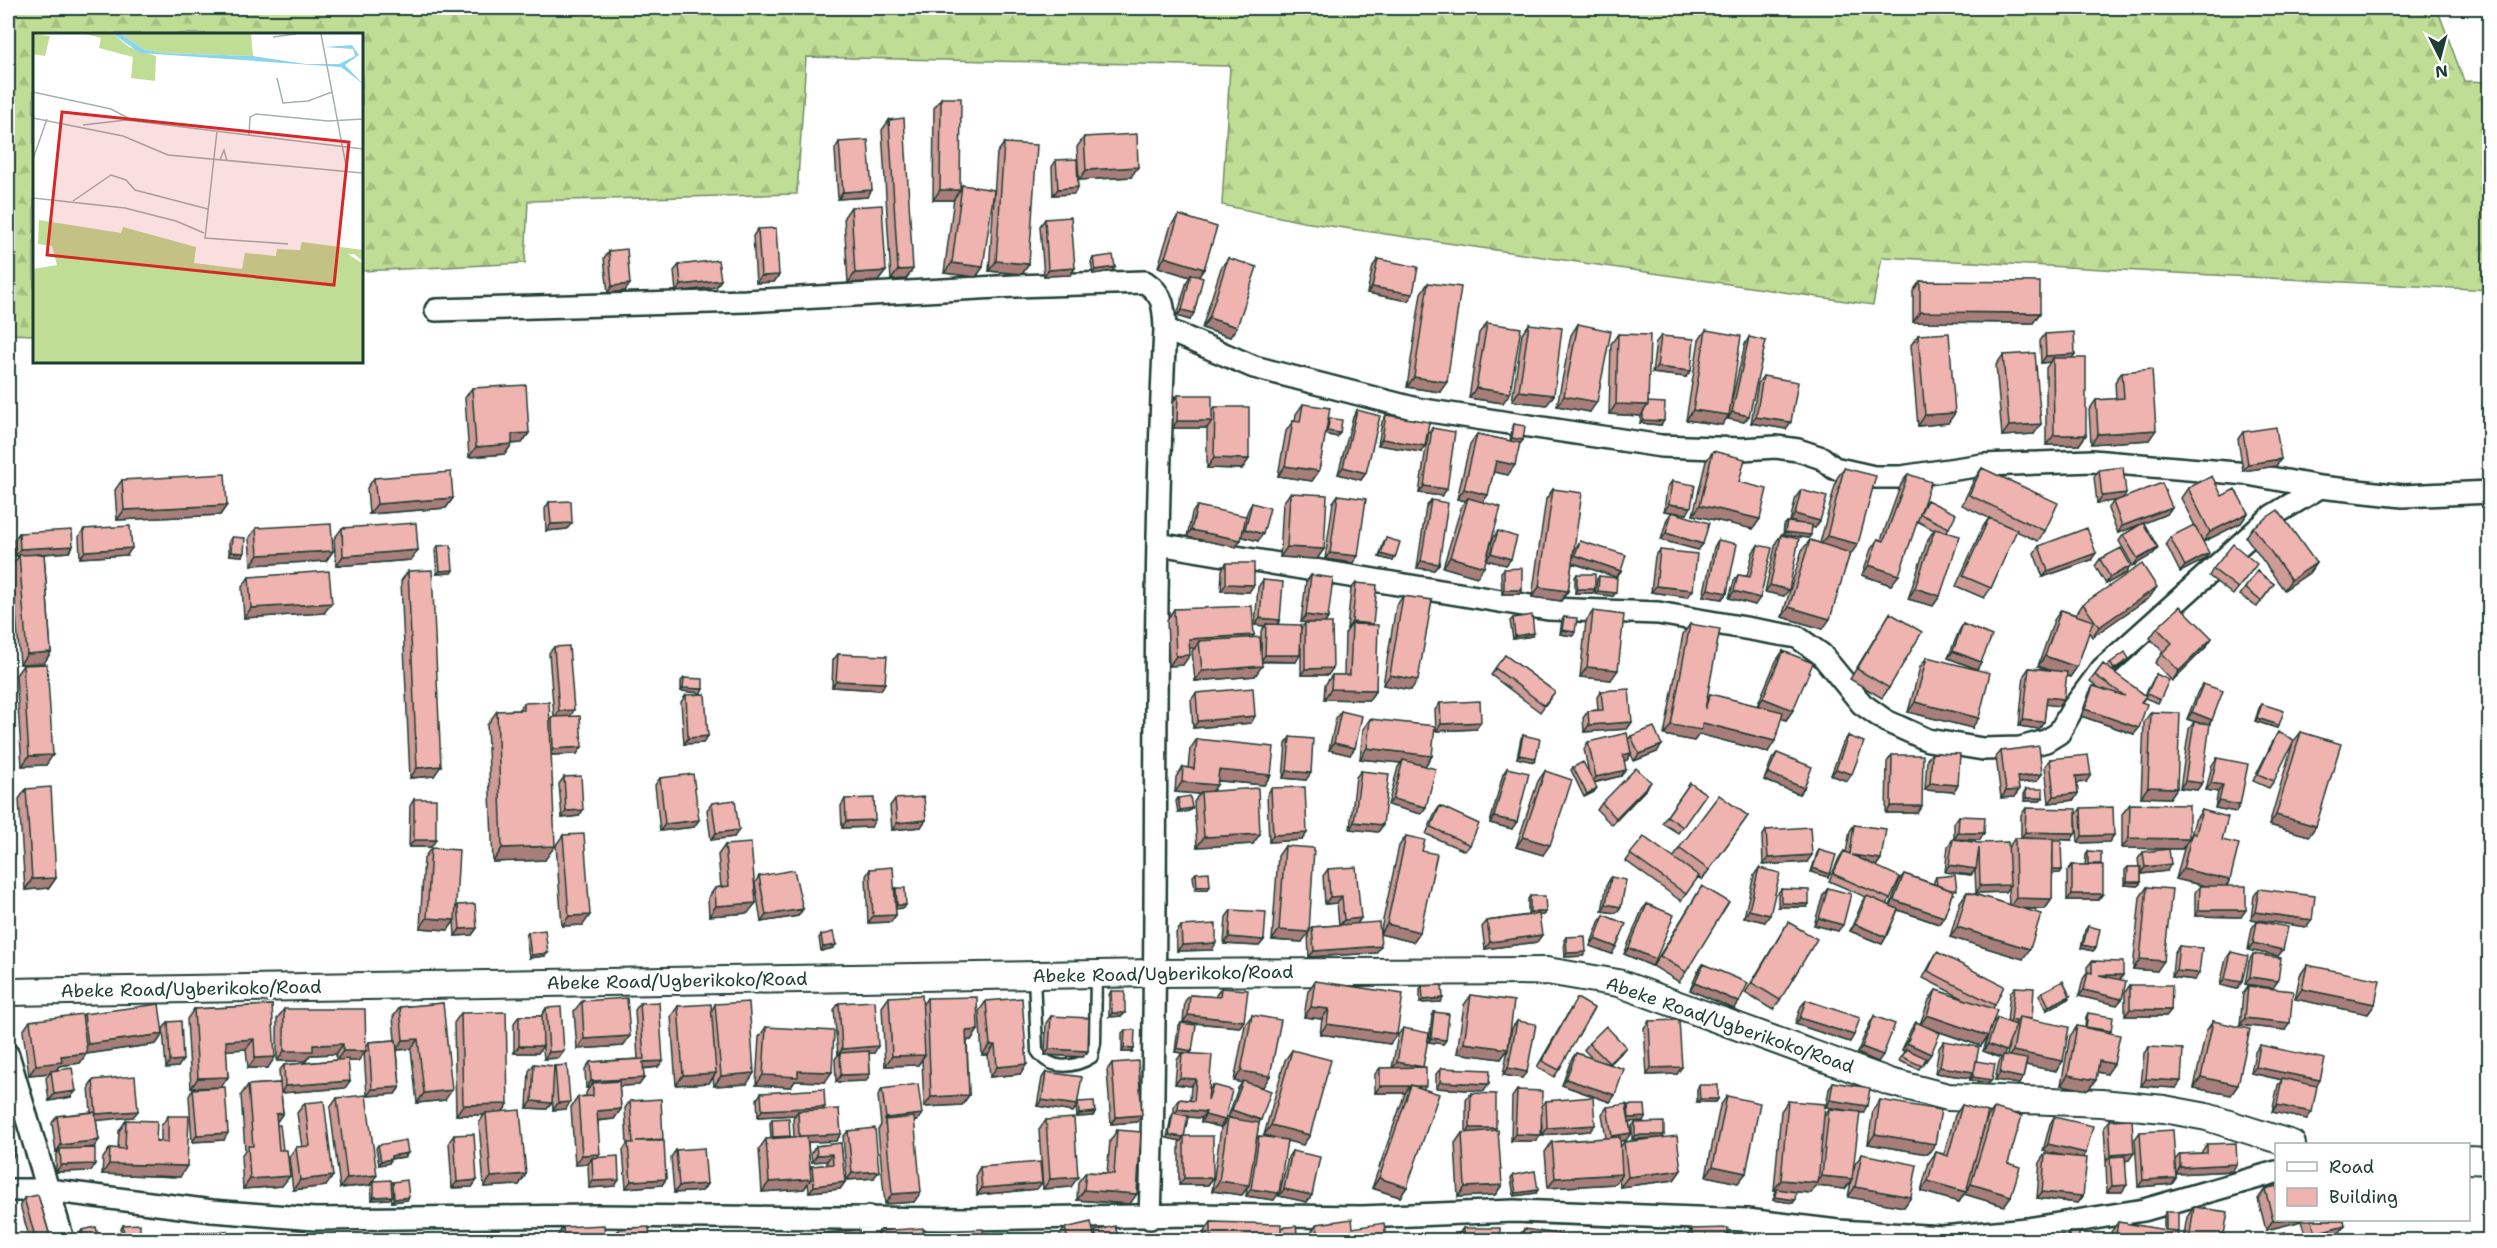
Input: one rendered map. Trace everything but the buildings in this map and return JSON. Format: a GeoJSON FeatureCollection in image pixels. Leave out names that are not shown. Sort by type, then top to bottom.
{"type":"FeatureCollection","features":[{"type":"Feature","properties":{"kind":"street"},"geometry":{"type":"LineString","coordinates":[[436,310],[746,301],[1015,286],[1145,282],[1157,290],[1164,304],[1165,328],[1158,544],[1155,973],[1150,1218]]}},
{"type":"Feature","properties":{"kind":"street"},"geometry":{"type":"LineString","coordinates":[[1165,328],[1254,367],[1417,408],[1661,446],[1742,449],[1776,447],[1798,450],[1822,458],[1834,468],[1874,477],[1901,477],[1983,465],[2092,461],[2248,474],[2320,487],[2403,496],[2490,492]]}},
{"type":"Feature","properties":{"kind":"street"},"geometry":{"type":"LineString","coordinates":[[1158,544],[1548,609],[1658,613],[1797,637],[1821,654],[1862,704],[1886,721],[1928,740],[1983,749],[2020,748],[2046,741],[2059,733],[2102,669],[2272,516],[2320,487]]}},
{"type":"Feature","properties":{"kind":"street","name":"Abeke Road/Ugberikoko/Road"},"geometry":{"type":"LineString","coordinates":[[8,992],[1155,973],[1547,971],[1618,983],[1890,1082],[1948,1097],[2101,1103],[2164,1109],[2207,1117],[2289,1143]]}},
{"type":"Feature","properties":{"kind":"street"},"geometry":{"type":"LineString","coordinates":[[8,1055],[63,1240]]}},
{"type":"Feature","properties":{"kind":"street"},"geometry":{"type":"LineString","coordinates":[[2470,1160],[2490,1161]]}},
{"type":"Feature","properties":{"kind":"street"},"geometry":{"type":"LineString","coordinates":[[8,1190],[48,1190],[212,1211],[315,1219],[597,1216],[1362,1217],[1514,1211],[1735,1219],[1887,1237],[1943,1237],[2038,1228],[2144,1210],[2275,1173]]}},
{"type":"Feature","properties":{"kind":"street"},"geometry":{"type":"LineString","coordinates":[[869,1217],[870,1240]]}},
{"type":"Feature","properties":{"kind":"lane"},"geometry":{"type":"LineString","coordinates":[[1034,975],[1037,1051],[1047,1061],[1067,1066],[1079,1065],[1092,1057],[1095,1043],[1096,974]]}},
{"type":"Feature","properties":{"kind":"green space"},"geometry":{"type":"Polygon","coordinates":[[[8,8],[2437,8],[2464,81],[2489,82],[2489,290],[1882,257],[1873,305],[1303,222],[1222,205],[1230,66],[806,57],[797,194],[528,201],[525,263],[363,271],[363,33],[33,33],[33,335],[8,334],[8,8]]]}}]}
